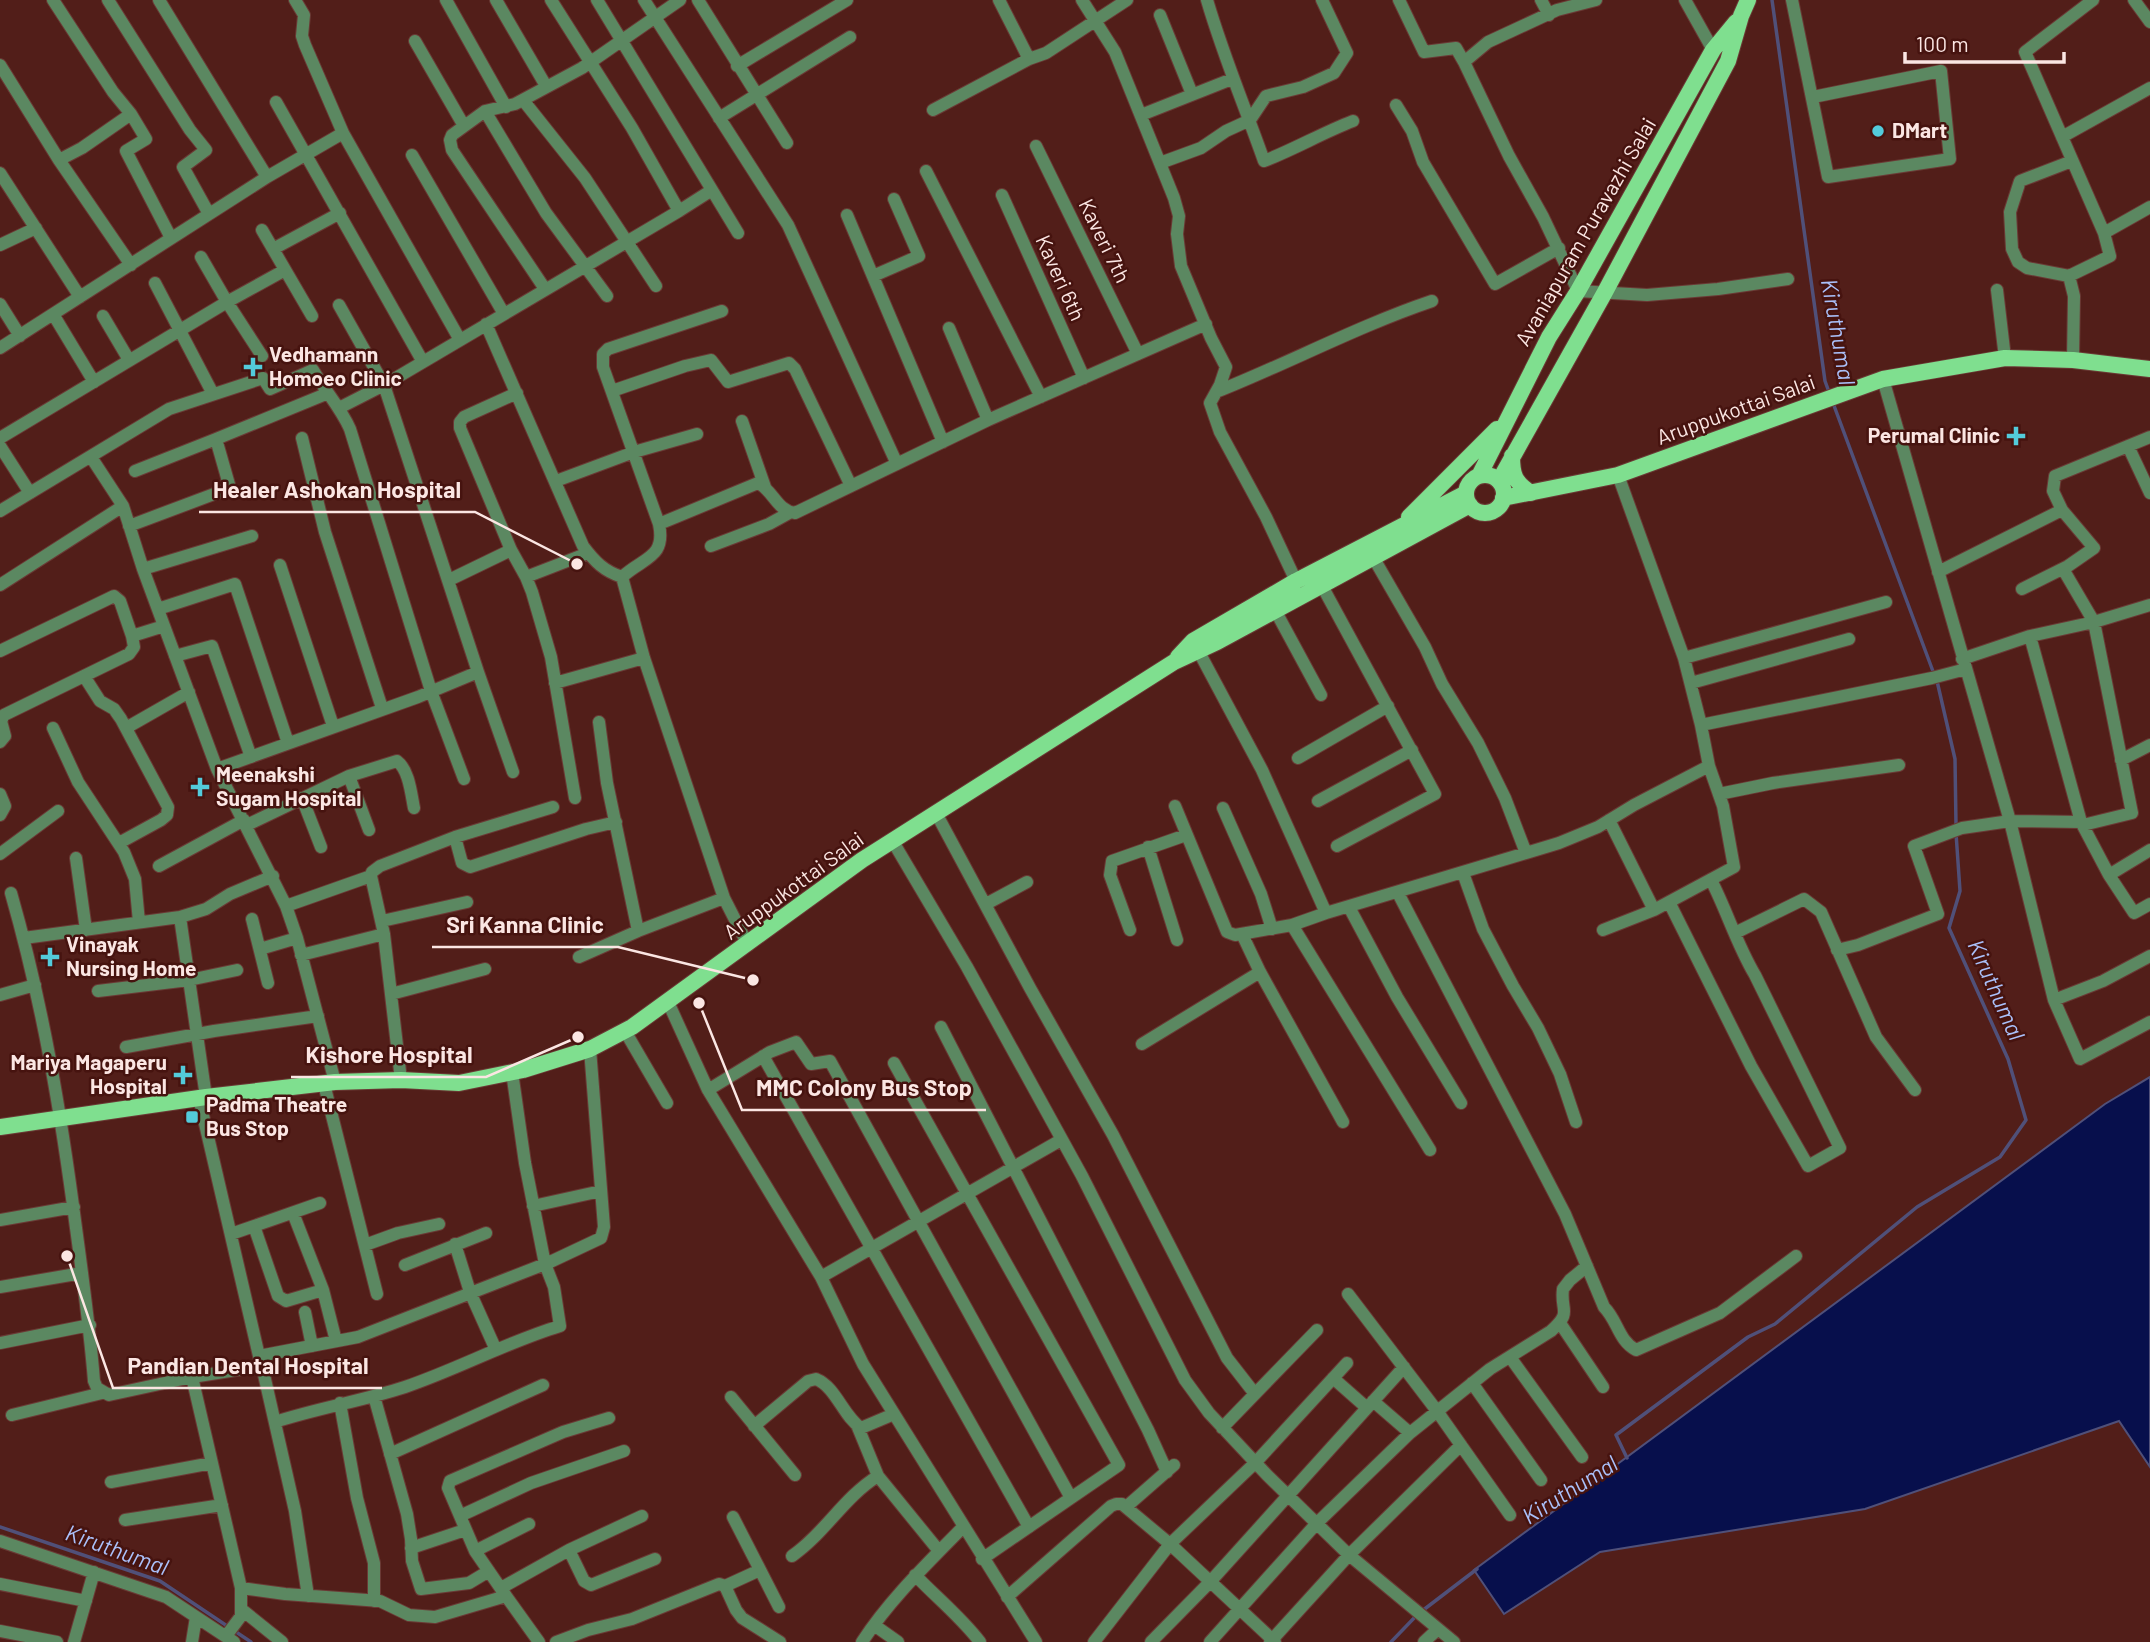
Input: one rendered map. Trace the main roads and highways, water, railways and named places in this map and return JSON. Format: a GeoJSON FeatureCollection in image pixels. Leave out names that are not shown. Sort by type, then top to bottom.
{"type":"FeatureCollection","features":[{"type":"Feature","properties":{"kind":"main road","name":"Avaniapuram Puravazhi Salai"},"geometry":{"type":"LineString","coordinates":[[1499,481],[1605,292],[1728,61],[1748,0]]}},
{"type":"Feature","properties":{"kind":"main road","name":"Avaniapuram Puravazhi Salai"},"geometry":{"type":"LineString","coordinates":[[1479,476],[1549,337],[1578,291],[1713,50],[1741,16]]}},
{"type":"Feature","properties":{"kind":"main road","name":"Aruppukottai Salai"},"geometry":{"type":"LineString","coordinates":[[1503,498],[1618,475],[1883,379],[2005,358],[2073,359],[2150,369]]}},
{"type":"Feature","properties":{"kind":"main road"},"geometry":{"type":"LineString","coordinates":[[1397,529],[1509,416]]}},
{"type":"Feature","properties":{"kind":"main road"},"geometry":{"type":"LineString","coordinates":[[1512,456],[1513,475],[1520,485],[1531,493]]}},
{"type":"Feature","properties":{"kind":"main road"},"geometry":{"type":"LineString","coordinates":[[1479,476],[1489,476],[1499,481],[1504,492],[1497,508],[1480,512],[1468,499],[1470,482],[1479,476]]}},
{"type":"Feature","properties":{"kind":"main road","name":"Aruppukottai Salai"},"geometry":{"type":"LineString","coordinates":[[1174,662],[1193,641],[1296,581],[1397,529],[1468,499]]}},
{"type":"Feature","properties":{"kind":"main road","name":"Aruppukottai Salai"},"geometry":{"type":"LineString","coordinates":[[0,1127],[329,1083],[401,1080],[459,1083],[523,1070],[590,1049],[625,1031],[668,1002],[892,840],[1174,662],[1199,652],[1373,557],[1468,499]]}},
{"type":"Feature","properties":{"kind":"waterway","name":"Kiruthumal"},"geometry":{"type":"LineString","coordinates":[[1772,0],[1825,381],[1829,392]]}},
{"type":"Feature","properties":{"kind":"waterway","name":"Kiruthumal"},"geometry":{"type":"LineString","coordinates":[[1833,403],[1934,674]]}},
{"type":"Feature","properties":{"kind":"waterway","name":"Kiruthumal"},"geometry":{"type":"LineString","coordinates":[[1937,681],[1955,759],[1956,825]]}},
{"type":"Feature","properties":{"kind":"waterway","name":"Kiruthumal"},"geometry":{"type":"LineString","coordinates":[[1627,1458],[1616,1435],[1748,1337],[1775,1324],[1917,1207],[2000,1157],[2026,1120],[2008,1059],[1949,928],[1960,891],[1956,833]]}},
{"type":"Feature","properties":{"kind":"waterway","name":"Kiruthumal"},"geometry":{"type":"LineString","coordinates":[[0,1527],[160,1581],[251,1642]]}},
{"type":"Feature","properties":{"kind":"waterway","name":"Kiruthumal"},"geometry":{"type":"LineString","coordinates":[[1422,1611],[1477,1569]]}},
{"type":"Feature","properties":{"kind":"waterway","name":"Kiruthumal"},"geometry":{"type":"LineString","coordinates":[[1391,1642],[1416,1616]]}},
{"type":"Feature","properties":{"kind":"place","name":"DMart"},"geometry":{"type":"Point","coordinates":[1878,131]}},
{"type":"Feature","properties":{"kind":"place","name":"Vedhamann Homoeo Clinic"},"geometry":{"type":"Point","coordinates":[253,367]}},
{"type":"Feature","properties":{"kind":"place","name":"Perumal Clinic"},"geometry":{"type":"Point","coordinates":[2016,436]}},
{"type":"Feature","properties":{"kind":"place","name":"Healer Ashokan Hospital"},"geometry":{"type":"Point","coordinates":[577,564]}},
{"type":"Feature","properties":{"kind":"place","name":"Meenakshi Sugam Hospital"},"geometry":{"type":"Point","coordinates":[200,787]}},
{"type":"Feature","properties":{"kind":"place","name":"Vinayak Nursing Home"},"geometry":{"type":"Point","coordinates":[50,957]}},
{"type":"Feature","properties":{"kind":"place","name":"Sri Kanna Clinic"},"geometry":{"type":"Point","coordinates":[753,980]}},
{"type":"Feature","properties":{"kind":"place","name":"MMC Colony Bus Stop"},"geometry":{"type":"Point","coordinates":[699,1003]}},
{"type":"Feature","properties":{"kind":"place","name":"Kishore Hospital"},"geometry":{"type":"Point","coordinates":[578,1037]}},
{"type":"Feature","properties":{"kind":"place","name":"Mariya Magaperu Hospital"},"geometry":{"type":"Point","coordinates":[183,1075]}},
{"type":"Feature","properties":{"kind":"place","name":"Padma Theatre Bus Stop"},"geometry":{"type":"Point","coordinates":[192,1117]}},
{"type":"Feature","properties":{"kind":"place","name":"Pandian Dental Hospital"},"geometry":{"type":"Point","coordinates":[67,1256]}}]}
